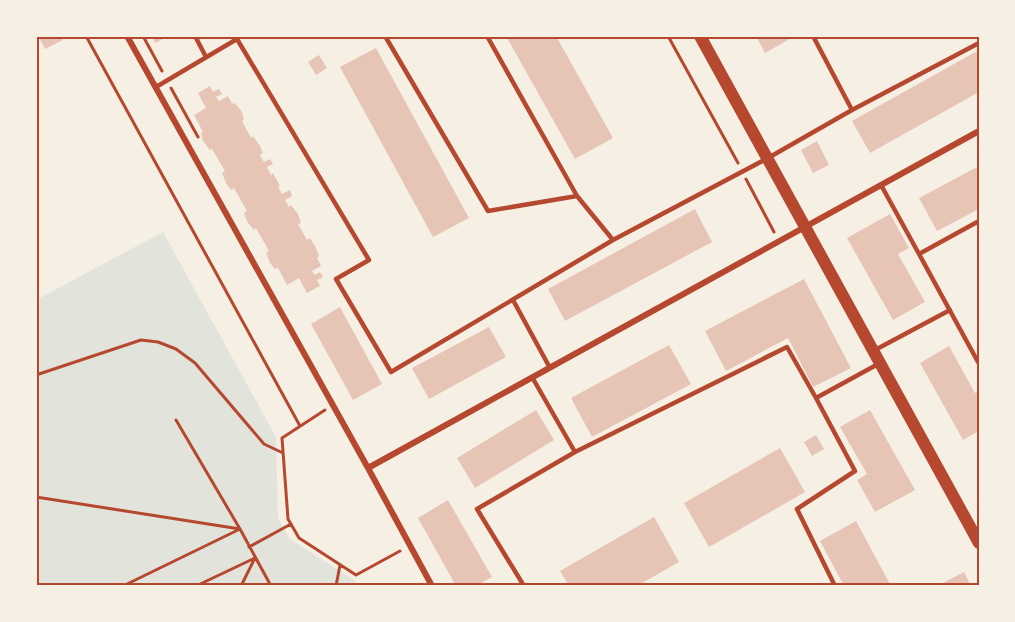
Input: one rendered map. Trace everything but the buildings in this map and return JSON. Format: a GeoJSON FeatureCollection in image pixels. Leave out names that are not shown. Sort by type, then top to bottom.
{"type":"FeatureCollection","features":[{"type":"Feature","properties":{"kind":"main road"},"geometry":{"type":"LineString","coordinates":[[700,36],[979,543]]}},
{"type":"Feature","properties":{"kind":"street"},"geometry":{"type":"LineString","coordinates":[[127,36],[432,586]]}},
{"type":"Feature","properties":{"kind":"street"},"geometry":{"type":"LineString","coordinates":[[368,468],[979,131]]}},
{"type":"Feature","properties":{"kind":"lane"},"geometry":{"type":"LineString","coordinates":[[195,36],[206,57]]}},
{"type":"Feature","properties":{"kind":"lane"},"geometry":{"type":"LineString","coordinates":[[385,36],[488,212],[577,196]]}},
{"type":"Feature","properties":{"kind":"lane"},"geometry":{"type":"LineString","coordinates":[[487,36],[577,196],[613,240]]}},
{"type":"Feature","properties":{"kind":"lane"},"geometry":{"type":"LineString","coordinates":[[813,36],[852,110]]}},
{"type":"Feature","properties":{"kind":"lane"},"geometry":{"type":"LineString","coordinates":[[156,87],[239,37],[369,260],[336,279],[391,372],[613,240],[979,43]]}},
{"type":"Feature","properties":{"kind":"lane"},"geometry":{"type":"LineString","coordinates":[[881,185],[979,361]]}},
{"type":"Feature","properties":{"kind":"lane"},"geometry":{"type":"LineString","coordinates":[[919,254],[979,221]]}},
{"type":"Feature","properties":{"kind":"lane"},"geometry":{"type":"LineString","coordinates":[[513,300],[550,368]]}},
{"type":"Feature","properties":{"kind":"lane"},"geometry":{"type":"LineString","coordinates":[[873,351],[950,310]]}},
{"type":"Feature","properties":{"kind":"lane"},"geometry":{"type":"LineString","coordinates":[[524,586],[477,509],[576,452],[786,347],[855,471],[796,509],[835,586]]}},
{"type":"Feature","properties":{"kind":"lane"},"geometry":{"type":"LineString","coordinates":[[816,398],[880,363]]}},
{"type":"Feature","properties":{"kind":"lane"},"geometry":{"type":"LineString","coordinates":[[532,377],[576,452]]}},
{"type":"Feature","properties":{"kind":"path"},"geometry":{"type":"LineString","coordinates":[[86,36],[300,426]]}},
{"type":"Feature","properties":{"kind":"path"},"geometry":{"type":"LineString","coordinates":[[668,36],[779,241]]}},
{"type":"Feature","properties":{"kind":"path"},"geometry":{"type":"LineString","coordinates":[[36,375],[141,340],[158,342],[176,349],[195,363],[264,444],[283,453]]}},
{"type":"Feature","properties":{"kind":"path"},"geometry":{"type":"LineString","coordinates":[[325,410],[282,438],[288,519],[299,538],[356,574],[402,551]]}},
{"type":"Feature","properties":{"kind":"path"},"geometry":{"type":"LineString","coordinates":[[176,420],[271,586]]}},
{"type":"Feature","properties":{"kind":"path"},"geometry":{"type":"LineString","coordinates":[[36,497],[240,529]]}},
{"type":"Feature","properties":{"kind":"path"},"geometry":{"type":"LineString","coordinates":[[249,547],[291,524]]}},
{"type":"Feature","properties":{"kind":"path"},"geometry":{"type":"LineString","coordinates":[[123,586],[240,529]]}},
{"type":"Feature","properties":{"kind":"path"},"geometry":{"type":"LineString","coordinates":[[196,586],[255,558]]}},
{"type":"Feature","properties":{"kind":"path"},"geometry":{"type":"LineString","coordinates":[[241,586],[255,558]]}},
{"type":"Feature","properties":{"kind":"path"},"geometry":{"type":"LineString","coordinates":[[336,586],[340,565]]}},
{"type":"Feature","properties":{"kind":"shaded area"},"geometry":{"type":"Polygon","coordinates":[[[163,232],[276,437],[278,519],[290,539],[354,580],[357,586],[36,586],[36,300],[163,232]]]}}]}
